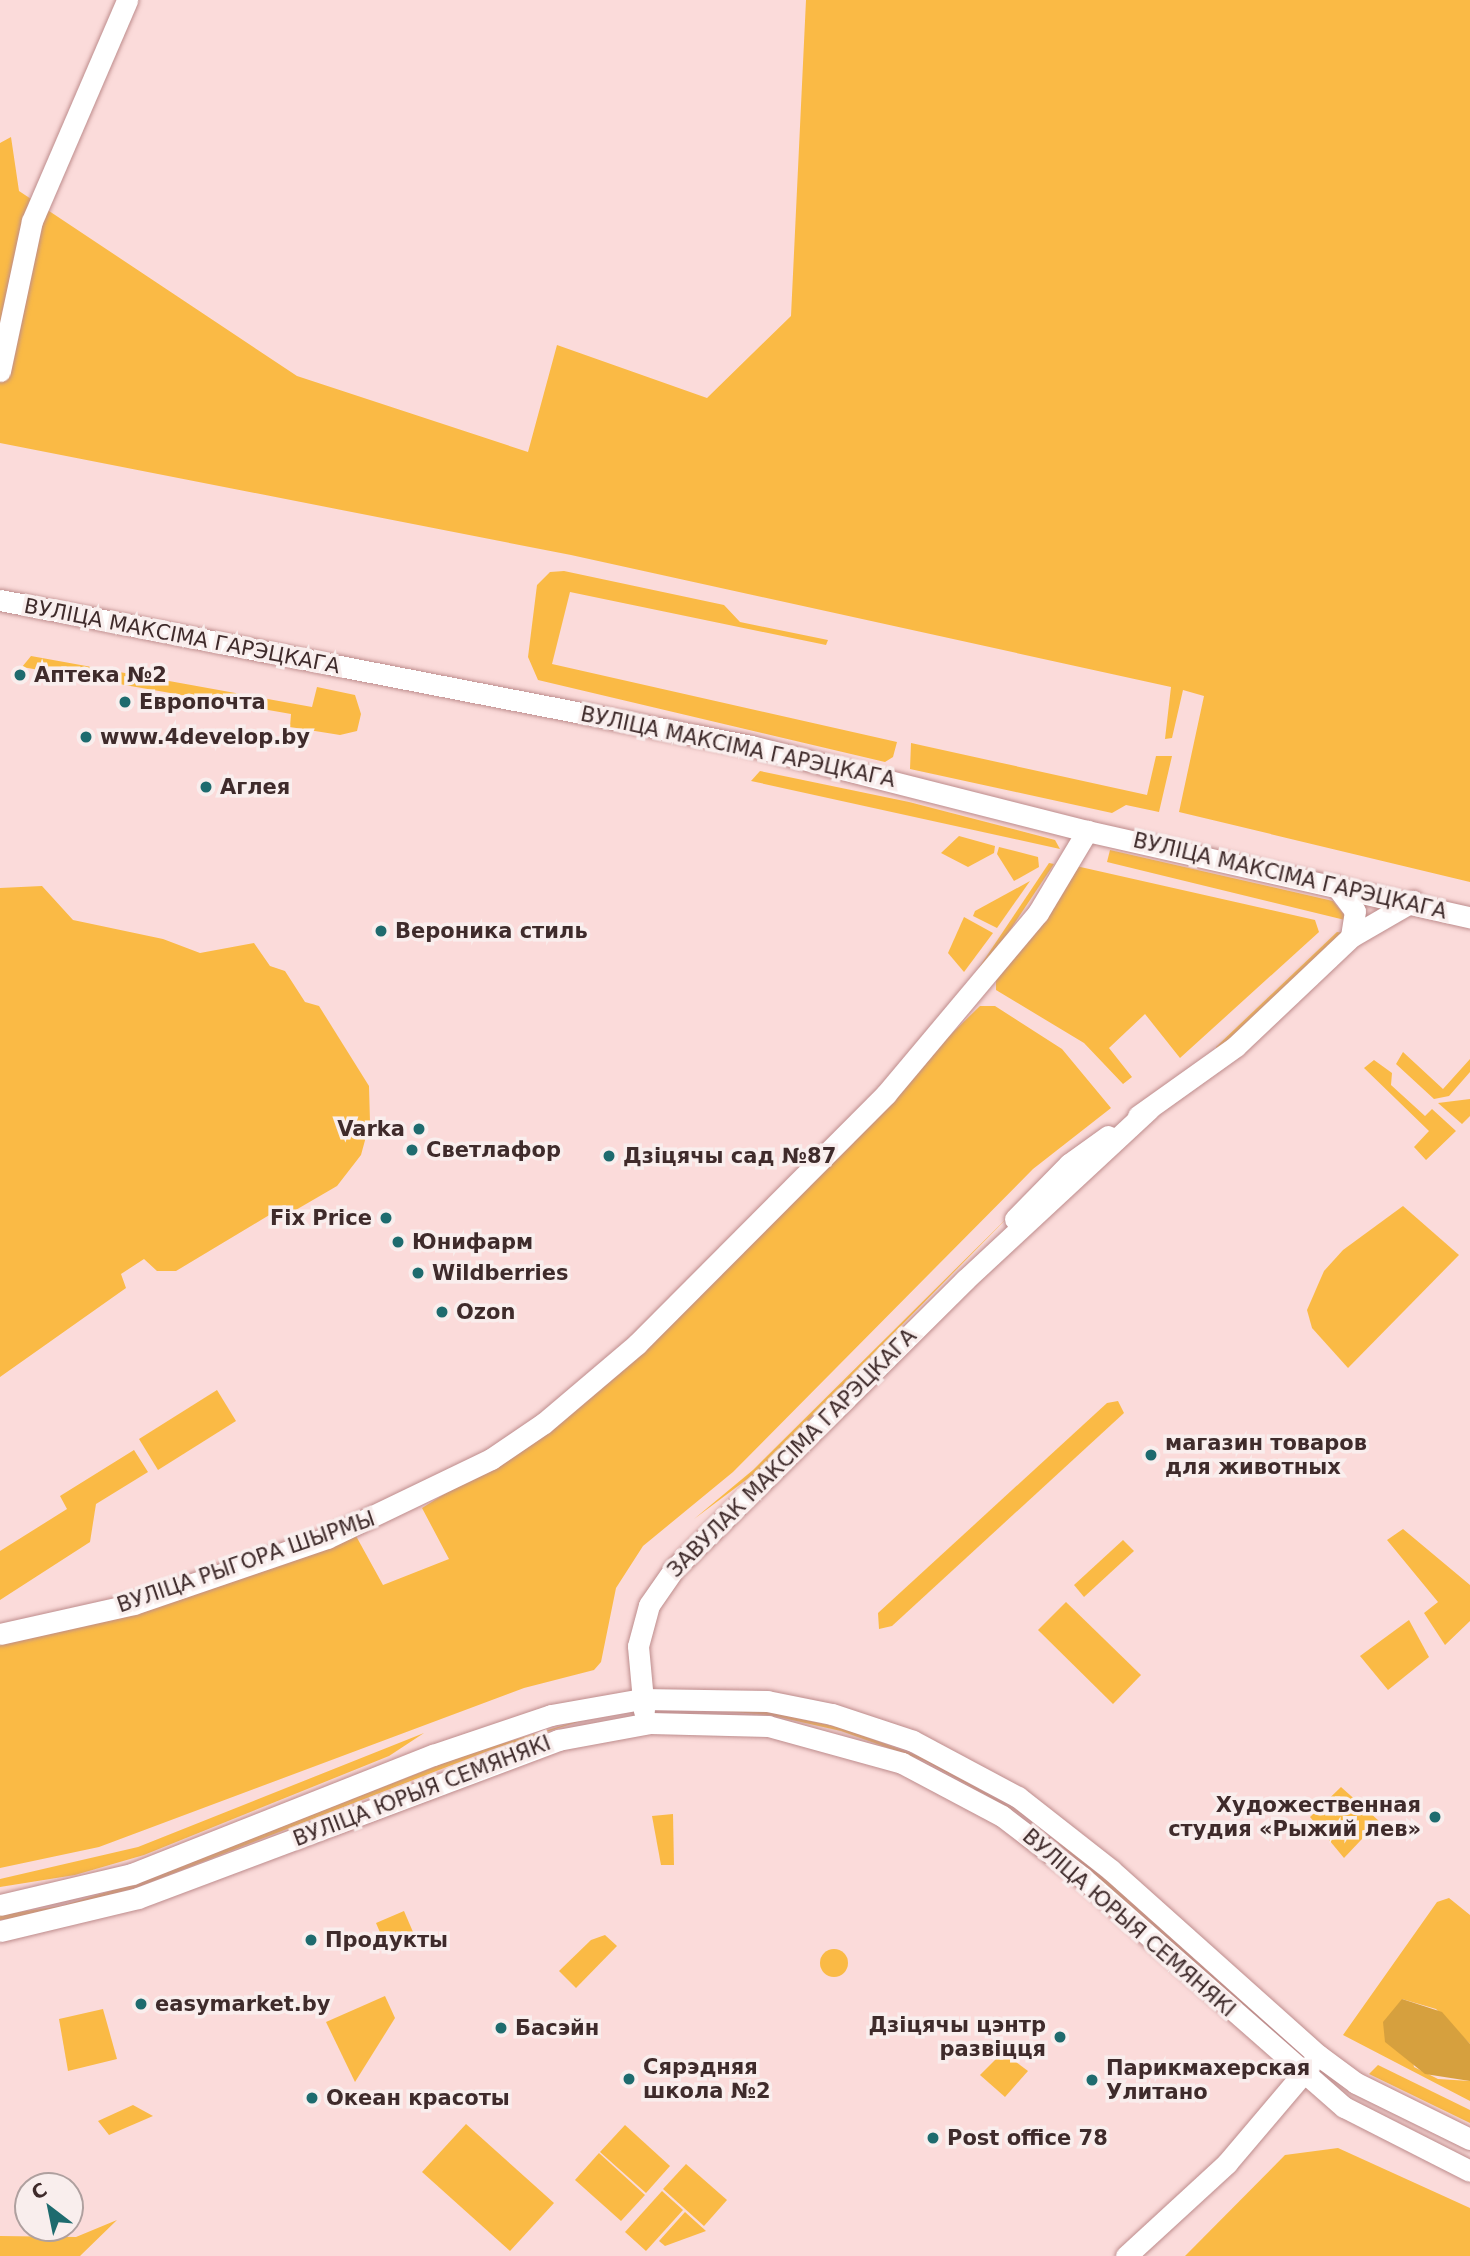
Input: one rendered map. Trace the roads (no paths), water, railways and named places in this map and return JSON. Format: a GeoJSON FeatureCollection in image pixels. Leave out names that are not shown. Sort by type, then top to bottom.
{"type":"FeatureCollection","features":[{"type":"Feature","properties":{"kind":"main road"},"geometry":{"type":"LineString","coordinates":[[0,371],[32,221],[127,0]]}},
{"type":"Feature","properties":{"kind":"main road","name":"ВУЛІЦА МАКСІМА ГАРЭЦКАГА"},"geometry":{"type":"LineString","coordinates":[[0,600],[751,746],[1087,831],[1413,901],[1470,917]]}},
{"type":"Feature","properties":{"kind":"main road","name":"ВУЛІЦА РЫГОРА ШЫРМЫ"},"geometry":{"type":"LineString","coordinates":[[0,1634],[134,1604],[327,1538],[491,1459],[544,1423],[638,1344],[886,1094],[1030,924],[1087,831]]}},
{"type":"Feature","properties":{"kind":"main road"},"geometry":{"type":"LineString","coordinates":[[1336,886],[1355,911],[1351,937]]}},
{"type":"Feature","properties":{"kind":"main road","name":"ЗАВУЛАК МАКСІМА ГАРЭЦКАГА"},"geometry":{"type":"LineString","coordinates":[[645,1724],[638,1646],[656,1593],[674,1569],[965,1280],[1060,1173],[1236,1046],[1351,937],[1413,901]]}},
{"type":"Feature","properties":{"kind":"main road","name":"ВУЛІЦА ЮРЫЯ СЕМЯНЯКІ"},"geometry":{"type":"LineString","coordinates":[[0,1905],[58,1895],[144,1870],[522,1724],[642,1699],[731,1698],[791,1705],[872,1726],[951,1758],[1075,1839],[1318,2055],[1356,2083],[1470,2139]]}},
{"type":"Feature","properties":{"kind":"main road","name":"ВУЛІЦА ЮРЫЯ СЕМЯНЯКІ"},"geometry":{"type":"LineString","coordinates":[[0,1931],[138,1898],[529,1748],[645,1724],[730,1722],[791,1730],[874,1752],[940,1780],[1059,1857],[1302,2075],[1377,2126],[1470,2171]]}},
{"type":"Feature","properties":{"kind":"main road"},"geometry":{"type":"LineString","coordinates":[[1126,2256],[1219,2172],[1318,2055]]}},
{"type":"Feature","properties":{"kind":"place","name":"Аптека №2"},"geometry":{"type":"Point","coordinates":[20,675]}},
{"type":"Feature","properties":{"kind":"place","name":"Европочта"},"geometry":{"type":"Point","coordinates":[125,702]}},
{"type":"Feature","properties":{"kind":"place","name":"www.4develop.by"},"geometry":{"type":"Point","coordinates":[86,737]}},
{"type":"Feature","properties":{"kind":"place","name":"Аглея"},"geometry":{"type":"Point","coordinates":[206,787]}},
{"type":"Feature","properties":{"kind":"place","name":"Вероника стиль"},"geometry":{"type":"Point","coordinates":[381,931]}},
{"type":"Feature","properties":{"kind":"place","name":"Varka"},"geometry":{"type":"Point","coordinates":[419,1129]}},
{"type":"Feature","properties":{"kind":"place","name":"Светлафор"},"geometry":{"type":"Point","coordinates":[412,1150]}},
{"type":"Feature","properties":{"kind":"place","name":"Дзіцячы сад №87"},"geometry":{"type":"Point","coordinates":[609,1156]}},
{"type":"Feature","properties":{"kind":"place","name":"Fix Price"},"geometry":{"type":"Point","coordinates":[386,1218]}},
{"type":"Feature","properties":{"kind":"place","name":"Юнифарм"},"geometry":{"type":"Point","coordinates":[398,1242]}},
{"type":"Feature","properties":{"kind":"place","name":"Wildberries"},"geometry":{"type":"Point","coordinates":[418,1273]}},
{"type":"Feature","properties":{"kind":"place","name":"Ozon"},"geometry":{"type":"Point","coordinates":[442,1312]}},
{"type":"Feature","properties":{"kind":"place","name":"магазин товаров для животных"},"geometry":{"type":"Point","coordinates":[1151,1455]}},
{"type":"Feature","properties":{"kind":"place","name":"Художественная студия «Рыжий лев»"},"geometry":{"type":"Point","coordinates":[1435,1817]}},
{"type":"Feature","properties":{"kind":"place","name":"Продукты"},"geometry":{"type":"Point","coordinates":[311,1940]}},
{"type":"Feature","properties":{"kind":"place","name":"easymarket.by"},"geometry":{"type":"Point","coordinates":[141,2004]}},
{"type":"Feature","properties":{"kind":"place","name":"Басэйн"},"geometry":{"type":"Point","coordinates":[501,2028]}},
{"type":"Feature","properties":{"kind":"place","name":"Дзіцячы цэнтр развіцця"},"geometry":{"type":"Point","coordinates":[1060,2037]}},
{"type":"Feature","properties":{"kind":"place","name":"Сярэдняя школа №2"},"geometry":{"type":"Point","coordinates":[629,2079]}},
{"type":"Feature","properties":{"kind":"place","name":"Парикмахерская Улитано"},"geometry":{"type":"Point","coordinates":[1092,2080]}},
{"type":"Feature","properties":{"kind":"place","name":"Океан красоты"},"geometry":{"type":"Point","coordinates":[312,2098]}},
{"type":"Feature","properties":{"kind":"place","name":"Post office 78"},"geometry":{"type":"Point","coordinates":[933,2138]}}]}
